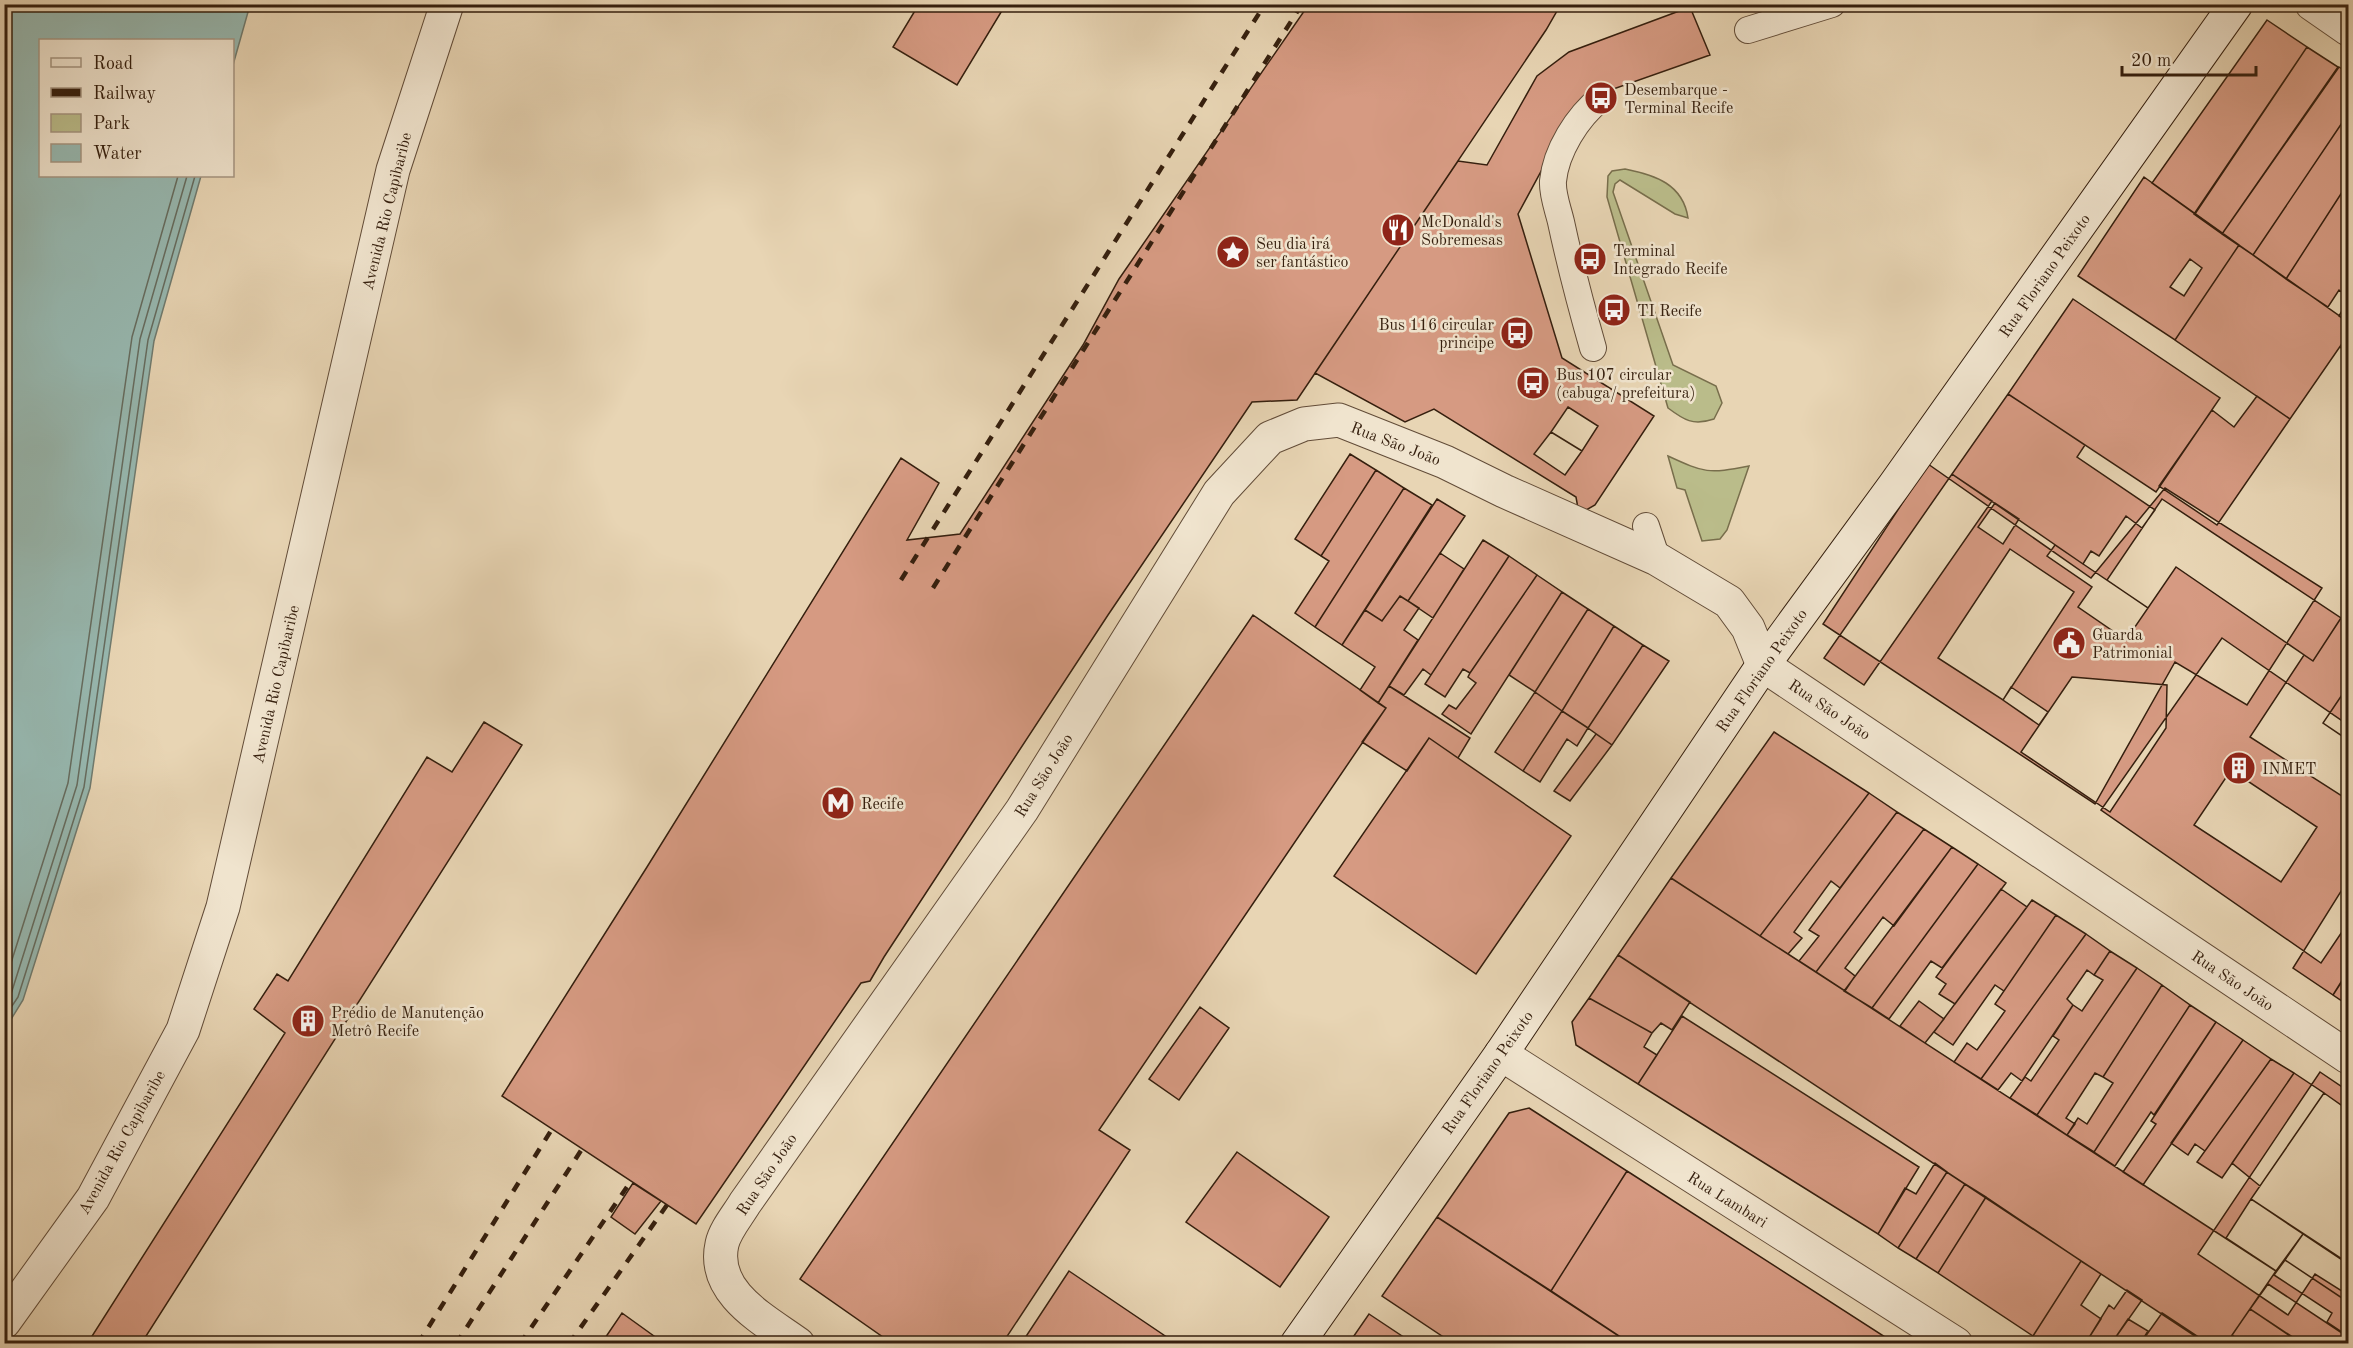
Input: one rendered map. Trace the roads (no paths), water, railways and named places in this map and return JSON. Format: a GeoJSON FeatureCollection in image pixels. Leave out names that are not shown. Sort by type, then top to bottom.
{"type":"FeatureCollection","features":[{"type":"Feature","properties":{"kind":"street","name":"Avenida Rio Capibaribe"},"geometry":{"type":"LineString","coordinates":[[4,1322],[93,1198],[183,1030],[224,907],[393,170],[447,4]]}},
{"type":"Feature","properties":{"kind":"street","name":"Rua Floriano Peixoto"},"geometry":{"type":"LineString","coordinates":[[1297,1344],[1501,1054],[1763,665],[1901,476],[2236,4]]}},
{"type":"Feature","properties":{"kind":"street"},"geometry":{"type":"LineString","coordinates":[[2312,4],[2349,29]]}},
{"type":"Feature","properties":{"kind":"street","name":"Rua São João"},"geometry":{"type":"LineString","coordinates":[[798,1344],[748,1308],[727,1285],[721,1264],[722,1242],[745,1203],[1022,810],[1219,493],[1270,438],[1304,424],[1339,420],[1445,462],[1504,491],[1657,559],[1729,602],[1748,628],[1763,665],[2349,1057]]}},
{"type":"Feature","properties":{"kind":"street","name":"Rua Lambari"},"geometry":{"type":"LineString","coordinates":[[1501,1054],[1956,1344]]}},
{"type":"Feature","properties":{"kind":"lane"},"geometry":{"type":"LineString","coordinates":[[1748,30],[1832,4]]}},
{"type":"Feature","properties":{"kind":"lane"},"geometry":{"type":"LineString","coordinates":[[1593,348],[1570,263],[1553,184],[1556,166],[1575,127],[1587,109],[1601,98]]}},
{"type":"Feature","properties":{"kind":"lane"},"geometry":{"type":"LineString","coordinates":[[1646,526],[1657,559]]}},
{"type":"Feature","properties":{"kind":"water"},"geometry":{"type":"Polygon","coordinates":[[[5,4],[250,5],[234,61],[234,39],[39,39],[39,177],[201,177],[154,341],[90,788],[23,1000],[5,1029],[5,4]]]}},
{"type":"Feature","properties":{"kind":"railway"},"geometry":{"type":"LineString","coordinates":[[901,580],[1265,4]]}},
{"type":"Feature","properties":{"kind":"railway"},"geometry":{"type":"LineString","coordinates":[[933,588],[1302,4]]}},
{"type":"Feature","properties":{"kind":"railway"},"geometry":{"type":"LineString","coordinates":[[418,1344],[552,1129]]}},
{"type":"Feature","properties":{"kind":"railway"},"geometry":{"type":"LineString","coordinates":[[456,1344],[582,1149]]}},
{"type":"Feature","properties":{"kind":"railway"},"geometry":{"type":"LineString","coordinates":[[520,1344],[631,1181]]}},
{"type":"Feature","properties":{"kind":"railway"},"geometry":{"type":"LineString","coordinates":[[569,1344],[667,1205]]}},
{"type":"Feature","properties":{"kind":"place","name":"Desembarque - Terminal Recife"},"geometry":{"type":"Point","coordinates":[1601,98]}},
{"type":"Feature","properties":{"kind":"place","name":"McDonald's Sobremesas"},"geometry":{"type":"Point","coordinates":[1398,230]}},
{"type":"Feature","properties":{"kind":"place","name":"Seu dia irá ser fantástico"},"geometry":{"type":"Point","coordinates":[1233,252]}},
{"type":"Feature","properties":{"kind":"place","name":"Terminal Integrado Recife"},"geometry":{"type":"Point","coordinates":[1590,259]}},
{"type":"Feature","properties":{"kind":"place","name":"TI Recife"},"geometry":{"type":"Point","coordinates":[1614,310]}},
{"type":"Feature","properties":{"kind":"place","name":"Bus 116 circular principe"},"geometry":{"type":"Point","coordinates":[1517,333]}},
{"type":"Feature","properties":{"kind":"place","name":"Bus 107 circular (cabuga/ prefeitura)"},"geometry":{"type":"Point","coordinates":[1533,383]}},
{"type":"Feature","properties":{"kind":"place","name":"Guarda Patrimonial"},"geometry":{"type":"Point","coordinates":[2069,643]}},
{"type":"Feature","properties":{"kind":"place","name":"INMET"},"geometry":{"type":"Point","coordinates":[2239,768]}},
{"type":"Feature","properties":{"kind":"place","name":"Recife"},"geometry":{"type":"Point","coordinates":[838,803]}},
{"type":"Feature","properties":{"kind":"place","name":"Prédio de Manutenção Metrô Recife"},"geometry":{"type":"Point","coordinates":[308,1021]}}]}
